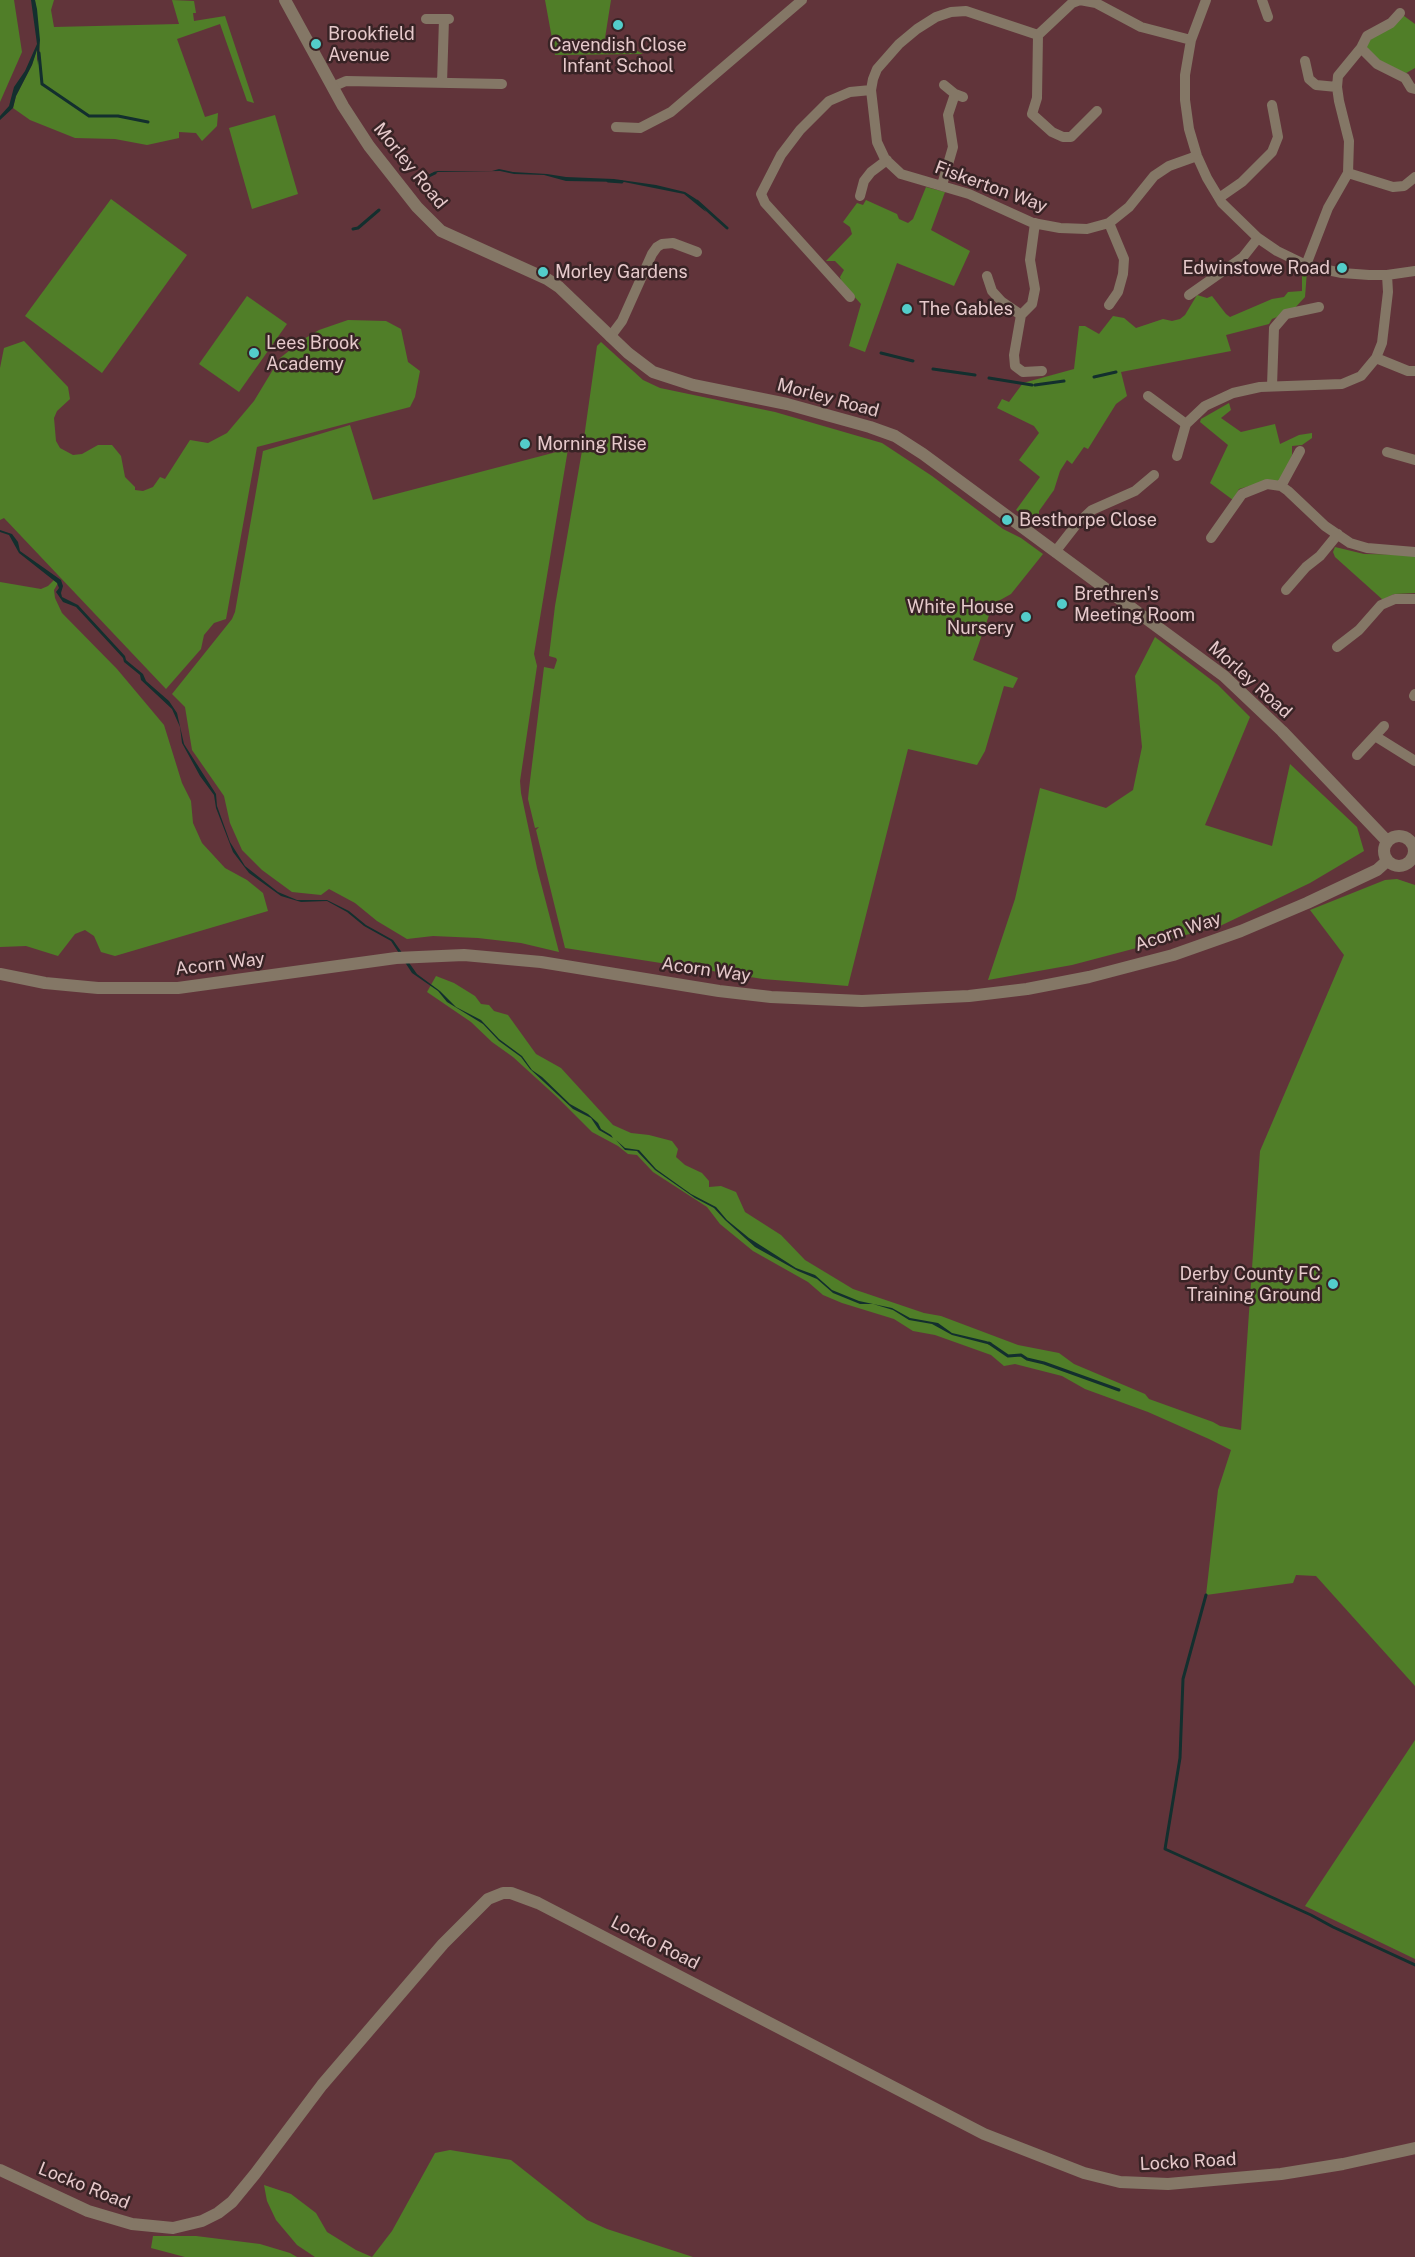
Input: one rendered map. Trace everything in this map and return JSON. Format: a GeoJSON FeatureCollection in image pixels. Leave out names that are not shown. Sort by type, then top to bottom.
{"type":"FeatureCollection","features":[{"type":"Feature","properties":{"kind":"street","name":"Morley Road"},"geometry":{"type":"LineString","coordinates":[[285,0],[332,87],[369,146],[417,207],[441,231],[547,279],[638,362],[653,372],[669,378],[807,409],[895,436],[935,462],[1224,676],[1282,731],[1387,841]]}},
{"type":"Feature","properties":{"kind":"street"},"geometry":{"type":"LineString","coordinates":[[966,11],[971,0]]}},
{"type":"Feature","properties":{"kind":"street"},"geometry":{"type":"LineString","coordinates":[[1097,111],[1071,137],[1062,137],[1052,132],[1032,114],[1037,98],[1038,35],[1072,3],[1080,0],[1095,1],[1141,27],[1191,40]]}},
{"type":"Feature","properties":{"kind":"street"},"geometry":{"type":"LineString","coordinates":[[1206,0],[1191,40],[1185,75],[1185,100],[1189,129],[1197,156],[1206,178],[1219,198],[1230,212],[1258,238],[1277,251],[1306,265],[1342,273],[1387,275],[1415,271]]}},
{"type":"Feature","properties":{"kind":"street"},"geometry":{"type":"LineString","coordinates":[[1262,0],[1268,17]]}},
{"type":"Feature","properties":{"kind":"street"},"geometry":{"type":"LineString","coordinates":[[616,127],[640,128],[671,112],[797,2]]}},
{"type":"Feature","properties":{"kind":"street"},"geometry":{"type":"LineString","coordinates":[[860,196],[864,181],[886,160],[877,142],[871,90],[877,69],[898,44],[936,17],[951,12],[966,11],[1038,35]]}},
{"type":"Feature","properties":{"kind":"street"},"geometry":{"type":"LineString","coordinates":[[1306,265],[1328,208],[1348,173],[1349,141],[1337,87],[1338,76],[1361,48],[1367,36],[1391,23],[1400,13]]}},
{"type":"Feature","properties":{"kind":"street"},"geometry":{"type":"LineString","coordinates":[[426,20],[447,19],[442,83]]}},
{"type":"Feature","properties":{"kind":"street"},"geometry":{"type":"LineString","coordinates":[[1361,48],[1377,64],[1405,78],[1411,88],[1415,89]]}},
{"type":"Feature","properties":{"kind":"street"},"geometry":{"type":"LineString","coordinates":[[1305,61],[1309,79],[1316,85],[1337,87]]}},
{"type":"Feature","properties":{"kind":"street"},"geometry":{"type":"LineString","coordinates":[[332,87],[346,81],[502,84]]}},
{"type":"Feature","properties":{"kind":"street"},"geometry":{"type":"LineString","coordinates":[[942,185],[953,147],[948,116],[959,96],[944,85]]}},
{"type":"Feature","properties":{"kind":"street"},"geometry":{"type":"LineString","coordinates":[[850,297],[833,270],[765,202],[761,194],[781,155],[800,130],[829,101],[850,92],[871,90]]}},
{"type":"Feature","properties":{"kind":"street"},"geometry":{"type":"LineString","coordinates":[[1219,198],[1242,182],[1272,152],[1278,137],[1272,105]]}},
{"type":"Feature","properties":{"kind":"street","name":"Fiskerton Way"},"geometry":{"type":"LineString","coordinates":[[886,160],[901,174],[969,194],[1035,223],[1060,228],[1087,229],[1109,222],[1129,207],[1154,176],[1169,166],[1197,156]]}},
{"type":"Feature","properties":{"kind":"street"},"geometry":{"type":"LineString","coordinates":[[1348,173],[1393,187],[1404,186],[1415,177]]}},
{"type":"Feature","properties":{"kind":"street"},"geometry":{"type":"LineString","coordinates":[[1109,222],[1124,259],[1118,292],[1109,305]]}},
{"type":"Feature","properties":{"kind":"street"},"geometry":{"type":"LineString","coordinates":[[1035,223],[1029,260],[1035,289],[1032,304],[1021,315],[1014,355],[1015,366],[1023,372],[1042,371]]}},
{"type":"Feature","properties":{"kind":"street"},"geometry":{"type":"LineString","coordinates":[[1189,294],[1242,257],[1258,238]]}},
{"type":"Feature","properties":{"kind":"street"},"geometry":{"type":"LineString","coordinates":[[610,337],[622,321],[657,247],[673,243],[697,252]]}},
{"type":"Feature","properties":{"kind":"street"},"geometry":{"type":"LineString","coordinates":[[1177,456],[1186,424],[1205,406],[1233,393],[1272,386],[1342,384],[1361,376],[1376,358],[1382,343],[1388,292],[1387,275]]}},
{"type":"Feature","properties":{"kind":"street"},"geometry":{"type":"LineString","coordinates":[[987,276],[992,291],[1002,302],[1021,315]]}},
{"type":"Feature","properties":{"kind":"street"},"geometry":{"type":"LineString","coordinates":[[1272,386],[1274,328],[1286,314],[1319,307]]}},
{"type":"Feature","properties":{"kind":"street"},"geometry":{"type":"LineString","coordinates":[[1376,358],[1408,372],[1415,371]]}},
{"type":"Feature","properties":{"kind":"street"},"geometry":{"type":"LineString","coordinates":[[1148,396],[1186,424]]}},
{"type":"Feature","properties":{"kind":"street"},"geometry":{"type":"LineString","coordinates":[[1281,486],[1300,451]]}},
{"type":"Feature","properties":{"kind":"street"},"geometry":{"type":"LineString","coordinates":[[1387,452],[1415,460]]}},
{"type":"Feature","properties":{"kind":"street"},"geometry":{"type":"LineString","coordinates":[[1055,552],[1076,525],[1092,510],[1135,491],[1147,489],[1154,475]]}},
{"type":"Feature","properties":{"kind":"street"},"geometry":{"type":"LineString","coordinates":[[1211,537],[1242,494],[1267,484],[1281,486],[1325,526],[1350,543],[1367,548],[1415,552]]}},
{"type":"Feature","properties":{"kind":"street"},"geometry":{"type":"LineString","coordinates":[[1286,590],[1338,534]]}},
{"type":"Feature","properties":{"kind":"street"},"geometry":{"type":"LineString","coordinates":[[1337,647],[1359,630],[1381,605],[1395,599],[1415,599]]}},
{"type":"Feature","properties":{"kind":"street"},"geometry":{"type":"LineString","coordinates":[[1357,755],[1384,726]]}},
{"type":"Feature","properties":{"kind":"street"},"geometry":{"type":"LineString","coordinates":[[1375,736],[1415,761]]}},
{"type":"Feature","properties":{"kind":"street"},"geometry":{"type":"LineString","coordinates":[[1394,836],[1412,837],[1413,863],[1396,866],[1388,861],[1383,852],[1387,841],[1394,836]]}},
{"type":"Feature","properties":{"kind":"street","name":"Acorn Way"},"geometry":{"type":"LineString","coordinates":[[0,974],[45,983],[98,988],[178,988],[402,957],[464,955],[506,957],[719,992],[771,997],[862,1002],[969,996],[1027,989],[1089,977],[1173,955],[1241,931],[1307,903],[1377,870],[1388,861]]}},
{"type":"Feature","properties":{"kind":"street","name":"Locko Road"},"geometry":{"type":"LineString","coordinates":[[0,2170],[88,2211],[132,2224],[173,2228],[202,2221],[218,2213],[232,2202],[322,2085],[443,1944],[488,1899],[503,1893],[523,1896],[549,1908],[984,2134],[1084,2173],[1120,2182],[1168,2184],[1281,2174],[1343,2164],[1415,2148]]}},
{"type":"Feature","properties":{"kind":"green space"},"geometry":{"type":"Polygon","coordinates":[[[0,0],[14,0],[22,52],[0,102],[0,0]]]}},
{"type":"Feature","properties":{"kind":"green space"},"geometry":{"type":"Polygon","coordinates":[[[35,0],[54,0],[51,10],[54,27],[179,24],[172,0],[194,1],[196,13],[193,13],[194,21],[225,16],[254,103],[247,101],[220,24],[177,39],[205,117],[218,113],[217,126],[202,141],[196,133],[179,132],[179,138],[147,145],[115,139],[75,138],[30,120],[13,108],[37,49],[37,62],[40,54],[35,0]]]}},
{"type":"Feature","properties":{"kind":"green space"},"geometry":{"type":"Polygon","coordinates":[[[545,0],[611,0],[605,38],[620,42],[643,54],[555,55],[545,0]]]}},
{"type":"Feature","properties":{"kind":"green space"},"geometry":{"type":"Polygon","coordinates":[[[1400,13],[1415,24],[1415,68],[1401,76],[1361,48],[1400,13]]]}},
{"type":"Feature","properties":{"kind":"green space"},"geometry":{"type":"Polygon","coordinates":[[[275,115],[298,194],[252,209],[229,128],[275,115]]]}},
{"type":"Feature","properties":{"kind":"green space"},"geometry":{"type":"Polygon","coordinates":[[[926,187],[945,192],[931,230],[970,251],[954,286],[897,263],[865,352],[849,346],[861,304],[842,283],[840,277],[844,270],[835,261],[826,261],[852,234],[850,227],[843,222],[857,203],[863,205],[866,200],[897,214],[899,219],[908,223],[913,219],[926,187]]]}},
{"type":"Feature","properties":{"kind":"green space"},"geometry":{"type":"Polygon","coordinates":[[[111,199],[187,255],[102,373],[25,316],[111,199]]]}},
{"type":"Feature","properties":{"kind":"green space"},"geometry":{"type":"Polygon","coordinates":[[[1305,270],[1307,271],[1305,297],[1292,311],[1272,319],[1269,324],[1226,335],[1231,351],[1121,372],[1127,396],[1116,404],[1088,449],[1084,447],[1072,464],[1067,460],[1060,471],[1054,490],[1039,511],[1039,527],[1016,510],[1040,477],[1019,460],[1039,433],[1034,426],[997,408],[1002,399],[1009,402],[1023,383],[1074,369],[1079,326],[1085,326],[1099,334],[1113,316],[1124,318],[1136,328],[1163,319],[1172,321],[1180,319],[1197,295],[1207,298],[1212,296],[1230,317],[1272,299],[1284,297],[1288,292],[1302,291],[1302,276],[1305,270]]]}},
{"type":"Feature","properties":{"kind":"green space"},"geometry":{"type":"Polygon","coordinates":[[[247,296],[287,324],[239,392],[199,364],[247,296]]]}},
{"type":"Feature","properties":{"kind":"green space"},"geometry":{"type":"Polygon","coordinates":[[[348,320],[386,321],[401,329],[408,362],[420,371],[415,397],[410,407],[257,447],[226,619],[214,623],[204,635],[201,649],[166,689],[4,518],[0,520],[0,368],[4,348],[24,341],[68,387],[70,399],[57,411],[54,418],[56,441],[60,448],[73,455],[82,454],[98,445],[112,445],[121,456],[125,477],[135,487],[135,490],[143,491],[153,487],[160,477],[165,479],[190,440],[208,443],[227,433],[254,401],[280,358],[319,330],[348,320]]]}},
{"type":"Feature","properties":{"kind":"green space"},"geometry":{"type":"Polygon","coordinates":[[[601,342],[643,380],[660,388],[775,412],[882,443],[932,476],[1003,529],[1021,538],[1043,554],[1011,594],[993,604],[973,660],[1018,678],[1013,688],[1004,686],[985,751],[977,765],[908,749],[848,986],[763,979],[565,948],[536,830],[539,827],[535,828],[528,799],[544,667],[554,669],[557,660],[549,656],[555,606],[583,445],[597,346],[601,342]]]}},
{"type":"Feature","properties":{"kind":"green space"},"geometry":{"type":"Polygon","coordinates":[[[1229,403],[1231,410],[1221,418],[1241,432],[1275,424],[1280,444],[1299,435],[1312,433],[1312,438],[1302,445],[1292,446],[1292,455],[1280,482],[1267,481],[1239,489],[1233,500],[1210,483],[1228,445],[1200,422],[1201,419],[1229,403]]]}},
{"type":"Feature","properties":{"kind":"green space"},"geometry":{"type":"Polygon","coordinates":[[[350,425],[373,500],[568,449],[534,654],[537,666],[520,781],[537,868],[559,952],[521,943],[478,938],[433,936],[407,939],[377,921],[355,903],[329,889],[321,895],[292,892],[262,870],[242,850],[230,823],[224,796],[192,750],[185,707],[172,694],[232,619],[235,612],[263,451],[350,425]]]}},
{"type":"Feature","properties":{"kind":"green space"},"geometry":{"type":"Polygon","coordinates":[[[1335,547],[1364,554],[1415,555],[1415,593],[1394,594],[1383,600],[1335,557],[1333,552],[1335,547]]]}},
{"type":"Feature","properties":{"kind":"green space"},"geometry":{"type":"Polygon","coordinates":[[[54,580],[58,583],[54,590],[55,598],[62,613],[117,669],[164,725],[182,783],[191,801],[193,823],[202,843],[225,868],[247,880],[263,893],[268,911],[115,956],[101,952],[94,936],[85,930],[75,934],[58,956],[26,946],[0,947],[0,582],[41,589],[54,580]]]}},
{"type":"Feature","properties":{"kind":"green space"},"geometry":{"type":"Polygon","coordinates":[[[1155,637],[1218,685],[1250,717],[1205,825],[1272,846],[1290,764],[1357,827],[1364,851],[1310,883],[1220,926],[1072,965],[988,980],[1015,899],[1040,788],[1106,808],[1133,790],[1142,747],[1135,676],[1155,637]]]}},
{"type":"Feature","properties":{"kind":"green space"},"geometry":{"type":"Polygon","coordinates":[[[1397,879],[1415,885],[1415,1686],[1316,1576],[1296,1575],[1293,1583],[1206,1595],[1218,1490],[1231,1450],[1148,1412],[1085,1389],[1062,1376],[1015,1364],[1004,1366],[991,1355],[935,1335],[913,1331],[894,1319],[823,1295],[808,1282],[753,1251],[720,1224],[707,1207],[653,1172],[637,1155],[628,1154],[592,1132],[513,1057],[492,1042],[471,1022],[427,992],[436,976],[454,983],[475,996],[481,1004],[489,1005],[494,1011],[508,1015],[536,1054],[561,1068],[613,1125],[631,1133],[672,1141],[678,1149],[676,1157],[685,1165],[702,1173],[709,1181],[709,1187],[721,1186],[736,1192],[745,1212],[781,1235],[805,1260],[853,1289],[924,1313],[941,1316],[1018,1345],[1059,1353],[1074,1364],[1145,1394],[1149,1399],[1220,1426],[1241,1430],[1260,1151],[1344,955],[1310,910],[1385,880],[1397,879]]]}},
{"type":"Feature","properties":{"kind":"green space"},"geometry":{"type":"Polygon","coordinates":[[[1415,1740],[1415,1959],[1305,1906],[1415,1740]]]}},
{"type":"Feature","properties":{"kind":"green space"},"geometry":{"type":"Polygon","coordinates":[[[450,2150],[511,2160],[587,2220],[607,2229],[693,2257],[372,2257],[392,2231],[435,2153],[450,2150]]]}},
{"type":"Feature","properties":{"kind":"green space"},"geometry":{"type":"Polygon","coordinates":[[[264,2185],[291,2194],[316,2213],[327,2232],[372,2257],[315,2257],[297,2245],[276,2220],[267,2201],[264,2185]]]}},
{"type":"Feature","properties":{"kind":"green space"},"geometry":{"type":"Polygon","coordinates":[[[153,2236],[196,2236],[260,2244],[297,2257],[185,2257],[151,2248],[153,2236]]]}},
{"type":"Feature","properties":{"kind":"water"},"geometry":{"type":"Polygon","coordinates":[[[31,0],[35,0],[37,9],[40,40],[38,65],[37,50],[16,96],[13,108],[0,120],[0,116],[9,106],[14,87],[25,71],[37,44],[31,0]]]}},
{"type":"Feature","properties":{"kind":"water"},"geometry":{"type":"Polygon","coordinates":[[[499,169],[656,185],[685,192],[696,199],[706,212],[684,194],[624,182],[566,181],[544,175],[500,171],[438,172],[423,179],[417,185],[415,182],[437,171],[499,169]]]}},
{"type":"Feature","properties":{"kind":"water"},"geometry":{"type":"Polygon","coordinates":[[[0,530],[12,534],[18,542],[20,551],[61,580],[62,597],[78,605],[125,656],[126,660],[169,701],[177,713],[184,744],[216,794],[217,806],[230,842],[245,866],[278,892],[297,900],[327,900],[349,911],[366,925],[393,940],[417,974],[440,991],[456,1007],[481,1020],[499,1039],[522,1056],[532,1070],[570,1104],[588,1114],[601,1129],[613,1138],[599,1130],[591,1118],[573,1109],[530,1069],[521,1057],[499,1041],[483,1024],[447,1002],[438,991],[412,973],[391,941],[327,901],[301,902],[281,896],[249,873],[233,852],[216,808],[214,795],[200,776],[182,743],[180,727],[172,709],[141,680],[140,675],[124,662],[123,658],[76,607],[63,602],[56,592],[59,588],[57,583],[19,553],[9,535],[0,530]]]}},
{"type":"Feature","properties":{"kind":"water"},"geometry":{"type":"Polygon","coordinates":[[[616,1140],[625,1148],[639,1150],[656,1169],[691,1194],[716,1207],[727,1220],[749,1238],[796,1268],[815,1275],[832,1290],[859,1301],[892,1308],[910,1318],[938,1323],[952,1333],[986,1341],[992,1343],[991,1345],[952,1335],[932,1324],[909,1320],[893,1310],[873,1304],[860,1304],[833,1293],[817,1279],[755,1247],[714,1208],[695,1198],[655,1170],[637,1151],[625,1150],[616,1140]]]}},
{"type":"Feature","properties":{"kind":"waterway"},"geometry":{"type":"LineString","coordinates":[[39,53],[42,84],[89,116],[118,116],[148,122]]}},
{"type":"Feature","properties":{"kind":"waterway"},"geometry":{"type":"LineString","coordinates":[[419,181],[435,173]]}},
{"type":"Feature","properties":{"kind":"waterway"},"geometry":{"type":"LineString","coordinates":[[608,181],[622,182]]}},
{"type":"Feature","properties":{"kind":"waterway"},"geometry":{"type":"LineString","coordinates":[[697,201],[727,228]]}},
{"type":"Feature","properties":{"kind":"waterway"},"geometry":{"type":"LineString","coordinates":[[353,229],[358,228],[379,210]]}},
{"type":"Feature","properties":{"kind":"waterway"},"geometry":{"type":"LineString","coordinates":[[881,353],[913,361]]}},
{"type":"Feature","properties":{"kind":"waterway"},"geometry":{"type":"LineString","coordinates":[[933,369],[975,375]]}},
{"type":"Feature","properties":{"kind":"waterway"},"geometry":{"type":"LineString","coordinates":[[1094,377],[1116,372]]}},
{"type":"Feature","properties":{"kind":"waterway"},"geometry":{"type":"LineString","coordinates":[[989,378],[1032,385]]}},
{"type":"Feature","properties":{"kind":"waterway"},"geometry":{"type":"LineString","coordinates":[[1035,385],[1064,381]]}},
{"type":"Feature","properties":{"kind":"waterway"},"geometry":{"type":"LineString","coordinates":[[989,1343],[1008,1356],[1021,1355],[1119,1390]]}},
{"type":"Feature","properties":{"kind":"waterway"},"geometry":{"type":"LineString","coordinates":[[1206,1595],[1183,1679],[1180,1758],[1165,1849],[1415,1965]]}},
{"type":"Feature","properties":{"kind":"place","name":"Cavendish Close Infant School"},"geometry":{"type":"Point","coordinates":[618,25]}},
{"type":"Feature","properties":{"kind":"place","name":"Brookfield Avenue"},"geometry":{"type":"Point","coordinates":[316,44]}},
{"type":"Feature","properties":{"kind":"place","name":"Edwinstowe Road"},"geometry":{"type":"Point","coordinates":[1342,268]}},
{"type":"Feature","properties":{"kind":"place","name":"Morley Gardens"},"geometry":{"type":"Point","coordinates":[543,272]}},
{"type":"Feature","properties":{"kind":"place","name":"The Gables"},"geometry":{"type":"Point","coordinates":[907,309]}},
{"type":"Feature","properties":{"kind":"place","name":"Lees Brook Academy"},"geometry":{"type":"Point","coordinates":[254,353]}},
{"type":"Feature","properties":{"kind":"place","name":"Morning Rise"},"geometry":{"type":"Point","coordinates":[525,444]}},
{"type":"Feature","properties":{"kind":"place","name":"Besthorpe Close"},"geometry":{"type":"Point","coordinates":[1007,520]}},
{"type":"Feature","properties":{"kind":"place","name":"Brethren's Meeting Room"},"geometry":{"type":"Point","coordinates":[1062,604]}},
{"type":"Feature","properties":{"kind":"place","name":"White House Nursery"},"geometry":{"type":"Point","coordinates":[1026,617]}},
{"type":"Feature","properties":{"kind":"place","name":"Derby County FC Training Ground"},"geometry":{"type":"Point","coordinates":[1333,1284]}}]}
